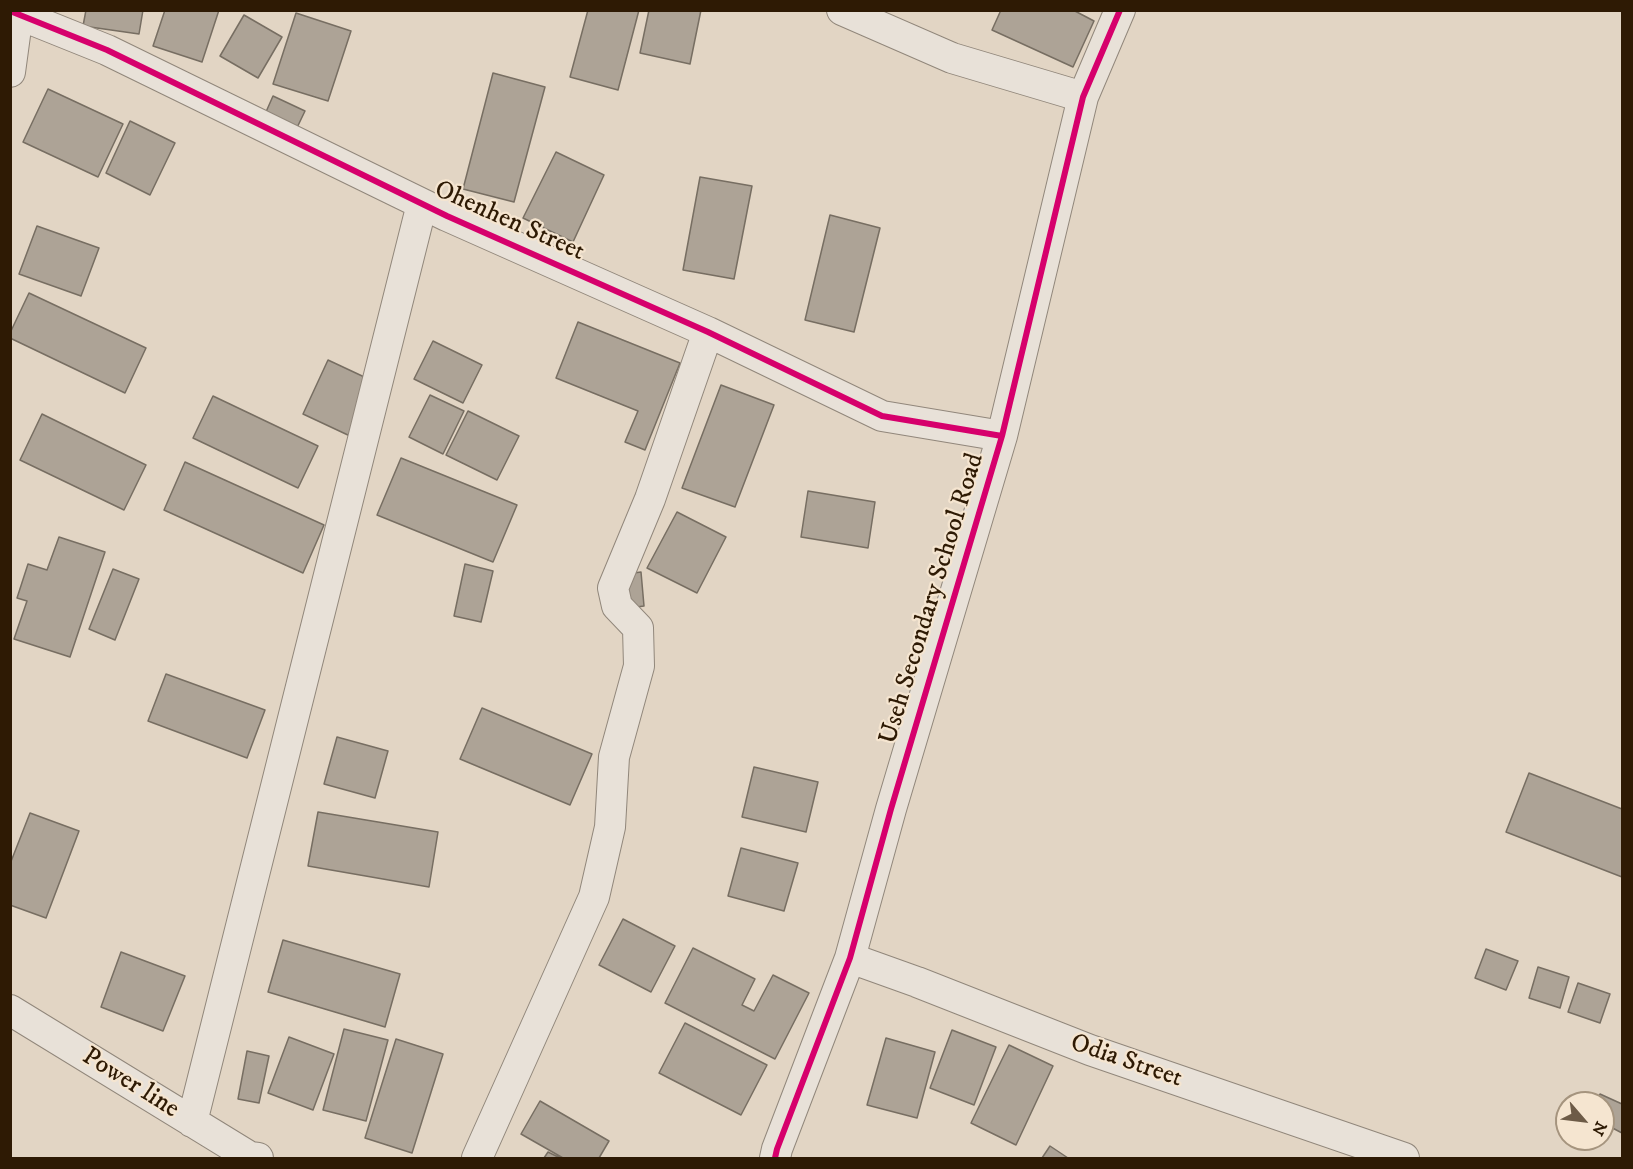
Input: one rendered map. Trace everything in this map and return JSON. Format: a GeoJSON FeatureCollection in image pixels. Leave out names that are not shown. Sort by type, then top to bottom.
{"type":"FeatureCollection","features":[{"type":"Feature","properties":{"kind":"street"},"geometry":{"type":"LineString","coordinates":[[842,10],[952,58],[1083,98]]}},
{"type":"Feature","properties":{"kind":"street","name":"Useh Secondary School Road"},"geometry":{"type":"LineString","coordinates":[[775,1158],[850,958],[891,809],[1002,436],[1083,98],[1120,10]]}},
{"type":"Feature","properties":{"kind":"street"},"geometry":{"type":"LineString","coordinates":[[10,72],[14,12]]}},
{"type":"Feature","properties":{"kind":"street","name":"Ohenhen Street"},"geometry":{"type":"LineString","coordinates":[[14,12],[108,50],[423,204],[708,332],[882,416],[1002,436]]}},
{"type":"Feature","properties":{"kind":"street"},"geometry":{"type":"LineString","coordinates":[[192,1122],[423,204]]}},
{"type":"Feature","properties":{"kind":"street"},"geometry":{"type":"LineString","coordinates":[[477,1158],[594,897],[610,827],[614,757],[639,666],[638,628],[617,606],[613,588],[650,499],[708,332]]}},
{"type":"Feature","properties":{"kind":"street","name":"Odia Street"},"geometry":{"type":"LineString","coordinates":[[850,958],[1090,1050],[1404,1158]]}},
{"type":"Feature","properties":{"kind":"street","name":"Power line"},"geometry":{"type":"LineString","coordinates":[[10,1010],[252,1158]]}},
{"type":"Feature","properties":{"kind":"building"},"geometry":{"type":"Polygon","coordinates":[[[86,10],[143,10],[139,34],[83,26],[86,10]]]}},
{"type":"Feature","properties":{"kind":"building"},"geometry":{"type":"Polygon","coordinates":[[[165,10],[219,10],[202,62],[153,46],[165,10]]]}},
{"type":"Feature","properties":{"kind":"building"},"geometry":{"type":"Polygon","coordinates":[[[588,10],[639,10],[618,90],[570,77],[588,10]]]}},
{"type":"Feature","properties":{"kind":"building"},"geometry":{"type":"Polygon","coordinates":[[[649,10],[701,10],[690,64],[640,53],[649,10]]]}},
{"type":"Feature","properties":{"kind":"building"},"geometry":{"type":"Polygon","coordinates":[[[1001,10],[1073,10],[1094,21],[1073,67],[992,30],[1001,10]]]}},
{"type":"Feature","properties":{"kind":"building"},"geometry":{"type":"Polygon","coordinates":[[[296,13],[351,31],[328,101],[273,84],[296,13]]]}},
{"type":"Feature","properties":{"kind":"building"},"geometry":{"type":"Polygon","coordinates":[[[244,15],[282,37],[258,78],[220,56],[244,15]]]}},
{"type":"Feature","properties":{"kind":"building"},"geometry":{"type":"Polygon","coordinates":[[[493,73],[545,87],[514,202],[463,189],[493,73]]]}},
{"type":"Feature","properties":{"kind":"building"},"geometry":{"type":"Polygon","coordinates":[[[48,89],[123,124],[98,177],[23,142],[48,89]]]}},
{"type":"Feature","properties":{"kind":"building"},"geometry":{"type":"Polygon","coordinates":[[[273,96],[305,111],[293,136],[262,121],[273,96]]]}},
{"type":"Feature","properties":{"kind":"building"},"geometry":{"type":"Polygon","coordinates":[[[130,121],[175,143],[150,195],[106,173],[130,121]]]}},
{"type":"Feature","properties":{"kind":"building"},"geometry":{"type":"Polygon","coordinates":[[[556,152],[604,175],[573,242],[523,218],[556,152]]]}},
{"type":"Feature","properties":{"kind":"building"},"geometry":{"type":"Polygon","coordinates":[[[700,177],[752,186],[734,279],[683,270],[700,177]]]}},
{"type":"Feature","properties":{"kind":"building"},"geometry":{"type":"Polygon","coordinates":[[[830,215],[880,228],[854,332],[805,320],[830,215]]]}},
{"type":"Feature","properties":{"kind":"building"},"geometry":{"type":"Polygon","coordinates":[[[37,226],[99,248],[81,296],[19,274],[37,226]]]}},
{"type":"Feature","properties":{"kind":"building"},"geometry":{"type":"Polygon","coordinates":[[[29,293],[146,348],[125,393],[10,338],[10,333],[29,293]]]}},
{"type":"Feature","properties":{"kind":"building"},"geometry":{"type":"Polygon","coordinates":[[[578,322],[680,363],[645,450],[625,442],[638,411],[556,378],[578,322]]]}},
{"type":"Feature","properties":{"kind":"building"},"geometry":{"type":"Polygon","coordinates":[[[433,341],[482,365],[463,403],[414,379],[433,341]]]}},
{"type":"Feature","properties":{"kind":"building"},"geometry":{"type":"Polygon","coordinates":[[[328,360],[375,382],[350,436],[303,414],[328,360]]]}},
{"type":"Feature","properties":{"kind":"building"},"geometry":{"type":"Polygon","coordinates":[[[721,385],[774,405],[735,507],[682,488],[721,385]]]}},
{"type":"Feature","properties":{"kind":"building"},"geometry":{"type":"Polygon","coordinates":[[[430,395],[464,411],[443,454],[409,437],[430,395]]]}},
{"type":"Feature","properties":{"kind":"building"},"geometry":{"type":"Polygon","coordinates":[[[213,396],[318,446],[298,488],[193,438],[213,396]]]}},
{"type":"Feature","properties":{"kind":"building"},"geometry":{"type":"Polygon","coordinates":[[[468,411],[519,436],[497,480],[446,455],[468,411]]]}},
{"type":"Feature","properties":{"kind":"building"},"geometry":{"type":"Polygon","coordinates":[[[42,414],[146,465],[124,510],[20,460],[42,414]]]}},
{"type":"Feature","properties":{"kind":"building"},"geometry":{"type":"Polygon","coordinates":[[[401,458],[517,505],[493,562],[377,515],[401,458]]]}},
{"type":"Feature","properties":{"kind":"building"},"geometry":{"type":"Polygon","coordinates":[[[185,462],[324,525],[303,573],[164,510],[185,462]]]}},
{"type":"Feature","properties":{"kind":"building"},"geometry":{"type":"Polygon","coordinates":[[[808,491],[875,502],[868,548],[801,537],[808,491]]]}},
{"type":"Feature","properties":{"kind":"building"},"geometry":{"type":"Polygon","coordinates":[[[677,512],[726,537],[697,593],[647,568],[677,512]]]}},
{"type":"Feature","properties":{"kind":"building"},"geometry":{"type":"Polygon","coordinates":[[[59,537],[105,552],[70,657],[14,639],[27,601],[17,598],[28,564],[47,570],[59,537]]]}},
{"type":"Feature","properties":{"kind":"building"},"geometry":{"type":"Polygon","coordinates":[[[465,564],[493,571],[481,622],[454,616],[465,564]]]}},
{"type":"Feature","properties":{"kind":"building"},"geometry":{"type":"Polygon","coordinates":[[[113,569],[139,579],[115,640],[89,629],[113,569]]]}},
{"type":"Feature","properties":{"kind":"building"},"geometry":{"type":"Polygon","coordinates":[[[641,572],[644,606],[622,609],[619,575],[641,572]]]}},
{"type":"Feature","properties":{"kind":"building"},"geometry":{"type":"Polygon","coordinates":[[[166,674],[265,710],[247,758],[148,721],[166,674]]]}},
{"type":"Feature","properties":{"kind":"building"},"geometry":{"type":"Polygon","coordinates":[[[482,708],[592,754],[570,805],[460,759],[482,708]]]}},
{"type":"Feature","properties":{"kind":"building"},"geometry":{"type":"Polygon","coordinates":[[[337,737],[388,751],[375,798],[324,784],[337,737]]]}},
{"type":"Feature","properties":{"kind":"building"},"geometry":{"type":"Polygon","coordinates":[[[754,767],[818,782],[806,832],[742,817],[754,767]]]}},
{"type":"Feature","properties":{"kind":"building"},"geometry":{"type":"Polygon","coordinates":[[[1529,773],[1622,809],[1622,877],[1506,832],[1529,773]]]}},
{"type":"Feature","properties":{"kind":"building"},"geometry":{"type":"Polygon","coordinates":[[[318,812],[438,832],[429,887],[308,866],[318,812]]]}},
{"type":"Feature","properties":{"kind":"building"},"geometry":{"type":"Polygon","coordinates":[[[30,813],[79,831],[46,918],[10,905],[10,864],[30,813]]]}},
{"type":"Feature","properties":{"kind":"building"},"geometry":{"type":"Polygon","coordinates":[[[741,848],[798,863],[784,911],[728,896],[741,848]]]}},
{"type":"Feature","properties":{"kind":"building"},"geometry":{"type":"Polygon","coordinates":[[[623,919],[675,946],[651,992],[599,965],[623,919]]]}},
{"type":"Feature","properties":{"kind":"building"},"geometry":{"type":"Polygon","coordinates":[[[283,940],[400,974],[385,1027],[268,992],[283,940]]]}},
{"type":"Feature","properties":{"kind":"building"},"geometry":{"type":"Polygon","coordinates":[[[693,948],[755,979],[742,1005],[754,1011],[773,975],[809,993],[775,1059],[665,1003],[693,948]]]}},
{"type":"Feature","properties":{"kind":"building"},"geometry":{"type":"Polygon","coordinates":[[[1486,949],[1518,961],[1506,990],[1475,978],[1486,949]]]}},
{"type":"Feature","properties":{"kind":"building"},"geometry":{"type":"Polygon","coordinates":[[[121,952],[185,976],[163,1031],[101,1007],[121,952]]]}},
{"type":"Feature","properties":{"kind":"building"},"geometry":{"type":"Polygon","coordinates":[[[1538,967],[1569,977],[1560,1008],[1529,998],[1538,967]]]}},
{"type":"Feature","properties":{"kind":"building"},"geometry":{"type":"Polygon","coordinates":[[[1578,983],[1610,994],[1600,1023],[1568,1012],[1578,983]]]}},
{"type":"Feature","properties":{"kind":"building"},"geometry":{"type":"Polygon","coordinates":[[[685,1023],[767,1065],[741,1115],[659,1073],[685,1023]]]}},
{"type":"Feature","properties":{"kind":"building"},"geometry":{"type":"Polygon","coordinates":[[[344,1029],[388,1040],[366,1121],[323,1110],[344,1029]]]}},
{"type":"Feature","properties":{"kind":"building"},"geometry":{"type":"Polygon","coordinates":[[[952,1030],[996,1047],[974,1105],[930,1088],[952,1030]]]}},
{"type":"Feature","properties":{"kind":"building"},"geometry":{"type":"Polygon","coordinates":[[[289,1037],[334,1054],[313,1110],[268,1093],[289,1037]]]}},
{"type":"Feature","properties":{"kind":"building"},"geometry":{"type":"Polygon","coordinates":[[[886,1038],[935,1052],[917,1118],[867,1105],[886,1038]]]}},
{"type":"Feature","properties":{"kind":"building"},"geometry":{"type":"Polygon","coordinates":[[[396,1039],[443,1054],[412,1153],[365,1138],[396,1039]]]}},
{"type":"Feature","properties":{"kind":"building"},"geometry":{"type":"Polygon","coordinates":[[[1009,1045],[1053,1066],[1016,1145],[971,1123],[1009,1045]]]}},
{"type":"Feature","properties":{"kind":"building"},"geometry":{"type":"Polygon","coordinates":[[[247,1051],[269,1056],[259,1103],[238,1099],[247,1051]]]}},
{"type":"Feature","properties":{"kind":"building"},"geometry":{"type":"Polygon","coordinates":[[[540,1101],[609,1141],[599,1158],[563,1158],[521,1134],[540,1101]]]}},
{"type":"Feature","properties":{"kind":"building"},"geometry":{"type":"Polygon","coordinates":[[[1615,1101],[1622,1104],[1622,1133],[1615,1129],[1615,1101]]]}},
{"type":"Feature","properties":{"kind":"building"},"geometry":{"type":"Polygon","coordinates":[[[1050,1146],[1068,1158],[1042,1158],[1050,1146]]]}},
{"type":"Feature","properties":{"kind":"building"},"geometry":{"type":"Polygon","coordinates":[[[548,1152],[560,1158],[544,1158],[548,1152]]]}},
{"type":"Feature","properties":{"kind":"cycle path"},"geometry":{"type":"LineString","coordinates":[[775,1158],[850,958],[891,809],[1002,436],[1083,97],[1120,10]]}},
{"type":"Feature","properties":{"kind":"cycle path"},"geometry":{"type":"LineString","coordinates":[[10,11],[107,50],[447,216],[708,332],[882,416],[1002,436]]}}]}
